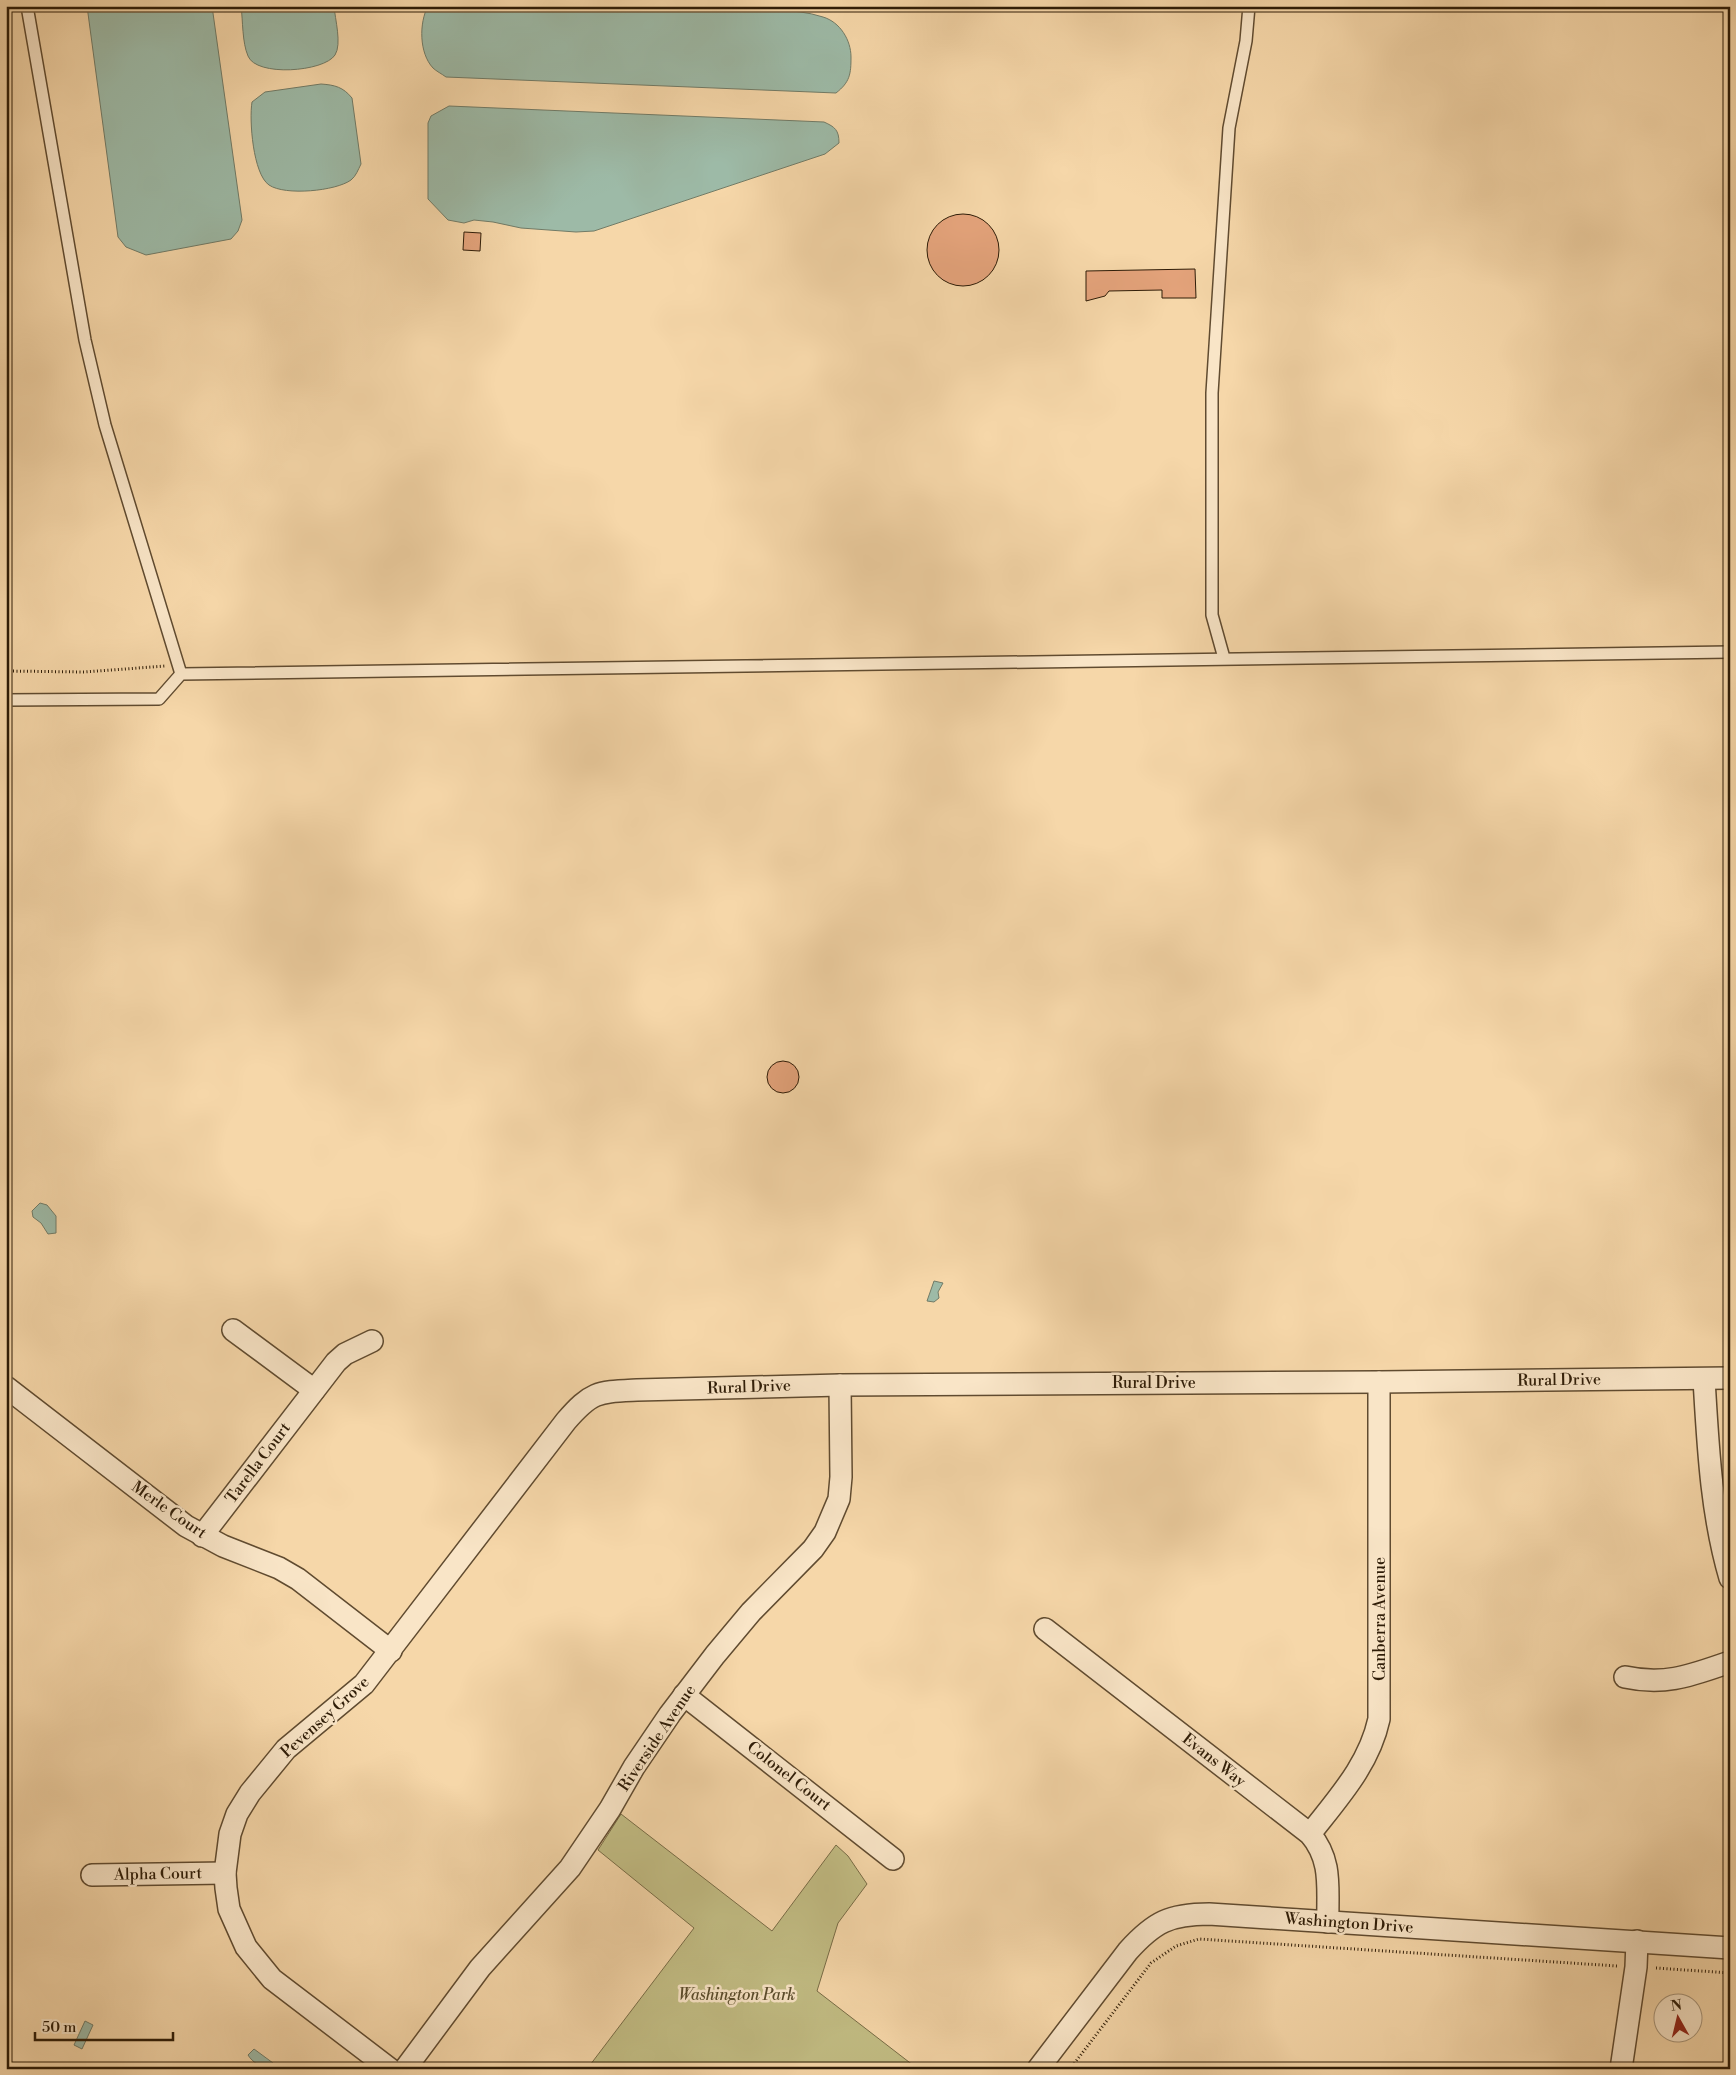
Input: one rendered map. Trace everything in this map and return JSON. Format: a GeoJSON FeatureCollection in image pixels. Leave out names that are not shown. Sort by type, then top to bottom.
{"type":"FeatureCollection","features":[{"type":"Feature","properties":{"kind":"street"},"geometry":{"type":"LineString","coordinates":[[233,1330],[314,1390]]}},
{"type":"Feature","properties":{"kind":"street","name":"Tarella Court"},"geometry":{"type":"LineString","coordinates":[[202,1536],[340,1357],[372,1341]]}},
{"type":"Feature","properties":{"kind":"street","name":"Rural Drive"},"geometry":{"type":"LineString","coordinates":[[603,1392],[840,1384],[1379,1382],[1730,1378]]}},
{"type":"Feature","properties":{"kind":"street"},"geometry":{"type":"LineString","coordinates":[[1704,1379],[1716,1519],[1730,1578]]}},
{"type":"Feature","properties":{"kind":"street","name":"Canberra Avenue"},"geometry":{"type":"LineString","coordinates":[[1310,1834],[1362,1767],[1371,1749],[1379,1719],[1379,1382]]}},
{"type":"Feature","properties":{"kind":"street","name":"Riverside Avenue"},"geometry":{"type":"LineString","coordinates":[[405,2069],[480,1968],[570,1868],[594,1834],[634,1767],[684,1695],[751,1612],[813,1549],[826,1532],[839,1499],[841,1477],[840,1384]]}},
{"type":"Feature","properties":{"kind":"street","name":"Merle Court"},"geometry":{"type":"LineString","coordinates":[[6,1387],[186,1526],[202,1536],[279,1568],[298,1579],[391,1651]]}},
{"type":"Feature","properties":{"kind":"street","name":"Pevensey Grove"},"geometry":{"type":"LineString","coordinates":[[390,2069],[272,1980],[257,1963],[236,1930],[229,1908],[225,1873],[230,1834],[237,1814],[250,1793],[286,1749],[364,1684],[566,1421],[580,1405],[592,1396],[603,1392]]}},
{"type":"Feature","properties":{"kind":"street","name":"Evans Way"},"geometry":{"type":"LineString","coordinates":[[1044,1630],[1310,1834],[1326,1859],[1328,1922]]}},
{"type":"Feature","properties":{"kind":"street"},"geometry":{"type":"LineString","coordinates":[[1625,1677],[1649,1682],[1670,1681],[1730,1662]]}},
{"type":"Feature","properties":{"kind":"street","name":"Colonel Court"},"geometry":{"type":"LineString","coordinates":[[684,1695],[893,1859]]}},
{"type":"Feature","properties":{"kind":"street","name":"Alpha Court"},"geometry":{"type":"LineString","coordinates":[[92,1875],[225,1873]]}},
{"type":"Feature","properties":{"kind":"street","name":"Washington Drive"},"geometry":{"type":"LineString","coordinates":[[1038,2069],[1128,1951],[1144,1933],[1160,1922],[1189,1914],[1730,1948]]}},
{"type":"Feature","properties":{"kind":"street"},"geometry":{"type":"LineString","coordinates":[[1621,2069],[1636,1967],[1637,1941]]}},
{"type":"Feature","properties":{"kind":"lane"},"geometry":{"type":"LineString","coordinates":[[27,6],[85,340],[105,425],[180,669]]}},
{"type":"Feature","properties":{"kind":"lane"},"geometry":{"type":"LineString","coordinates":[[1224,658],[1212,615],[1212,393],[1229,128],[1246,41],[1249,6]]}},
{"type":"Feature","properties":{"kind":"lane"},"geometry":{"type":"LineString","coordinates":[[180,669],[1730,652]]}},
{"type":"Feature","properties":{"kind":"lane"},"geometry":{"type":"LineString","coordinates":[[6,700],[158,699],[180,669]]}},
{"type":"Feature","properties":{"kind":"path"},"geometry":{"type":"LineString","coordinates":[[6,671],[84,672],[180,669]]}},
{"type":"Feature","properties":{"kind":"path"},"geometry":{"type":"LineString","coordinates":[[1070,2069],[1151,1963],[1176,1946],[1199,1939],[1730,1973]]}},
{"type":"Feature","properties":{"kind":"green space","name":"Washington Park"},"geometry":{"type":"Polygon","coordinates":[[[621,1814],[772,1931],[836,1845],[848,1856],[867,1884],[838,1923],[817,1991],[918,2069],[587,2069],[694,1928],[598,1850],[621,1814]]]}},
{"type":"Feature","properties":{"kind":"shaded area"},"geometry":{"type":"Polygon","coordinates":[[[87,6],[212,6],[242,220],[238,231],[231,239],[146,255],[126,247],[118,237],[87,6]]]}},
{"type":"Feature","properties":{"kind":"shaded area"},"geometry":{"type":"Polygon","coordinates":[[[241,6],[334,6],[338,38],[335,55],[328,61],[318,65],[290,70],[263,67],[254,63],[248,56],[245,44],[241,6]]]}},
{"type":"Feature","properties":{"kind":"shaded area"},"geometry":{"type":"Polygon","coordinates":[[[428,6],[650,7],[799,12],[829,19],[839,27],[849,44],[850,73],[847,81],[836,93],[446,77],[433,68],[425,54],[422,29],[428,6]]]}},
{"type":"Feature","properties":{"kind":"shaded area"},"geometry":{"type":"Polygon","coordinates":[[[321,84],[338,87],[352,98],[361,164],[358,171],[351,180],[344,184],[323,189],[298,191],[269,185],[259,170],[253,146],[252,102],[265,92],[321,84]]]}},
{"type":"Feature","properties":{"kind":"shaded area"},"geometry":{"type":"Polygon","coordinates":[[[449,106],[824,122],[836,130],[839,143],[825,154],[594,231],[576,232],[521,228],[474,220],[464,223],[448,220],[428,199],[428,123],[431,116],[449,106]]]}},
{"type":"Feature","properties":{"kind":"shaded area"},"geometry":{"type":"Polygon","coordinates":[[[40,1203],[47,1205],[56,1216],[56,1233],[48,1234],[41,1223],[33,1217],[32,1211],[40,1203]]]}},
{"type":"Feature","properties":{"kind":"shaded area"},"geometry":{"type":"Polygon","coordinates":[[[934,1281],[943,1283],[938,1292],[939,1298],[934,1302],[927,1301],[934,1281]]]}},
{"type":"Feature","properties":{"kind":"shaded area"},"geometry":{"type":"Polygon","coordinates":[[[85,2021],[93,2025],[82,2049],[74,2045],[85,2021]]]}},
{"type":"Feature","properties":{"kind":"shaded area"},"geometry":{"type":"Polygon","coordinates":[[[254,2049],[273,2063],[270,2069],[255,2063],[250,2058],[248,2055],[254,2049]]]}},
{"type":"Feature","properties":{"kind":"building"},"geometry":{"type":"Polygon","coordinates":[[[963,214],[983,220],[993,230],[999,250],[993,270],[983,280],[963,286],[943,280],[933,270],[927,250],[933,230],[943,220],[963,214]]]}},
{"type":"Feature","properties":{"kind":"building"},"geometry":{"type":"Polygon","coordinates":[[[464,232],[481,233],[480,251],[463,250],[464,232]]]}},
{"type":"Feature","properties":{"kind":"building"},"geometry":{"type":"Polygon","coordinates":[[[1195,269],[1196,298],[1162,298],[1162,290],[1109,291],[1105,296],[1086,301],[1086,271],[1195,269]]]}},
{"type":"Feature","properties":{"kind":"building"},"geometry":{"type":"Polygon","coordinates":[[[783,1061],[789,1062],[794,1066],[798,1071],[798,1083],[794,1088],[789,1092],[783,1093],[777,1092],[772,1088],[768,1083],[767,1077],[768,1071],[772,1066],[777,1062],[783,1061]]]}}]}
